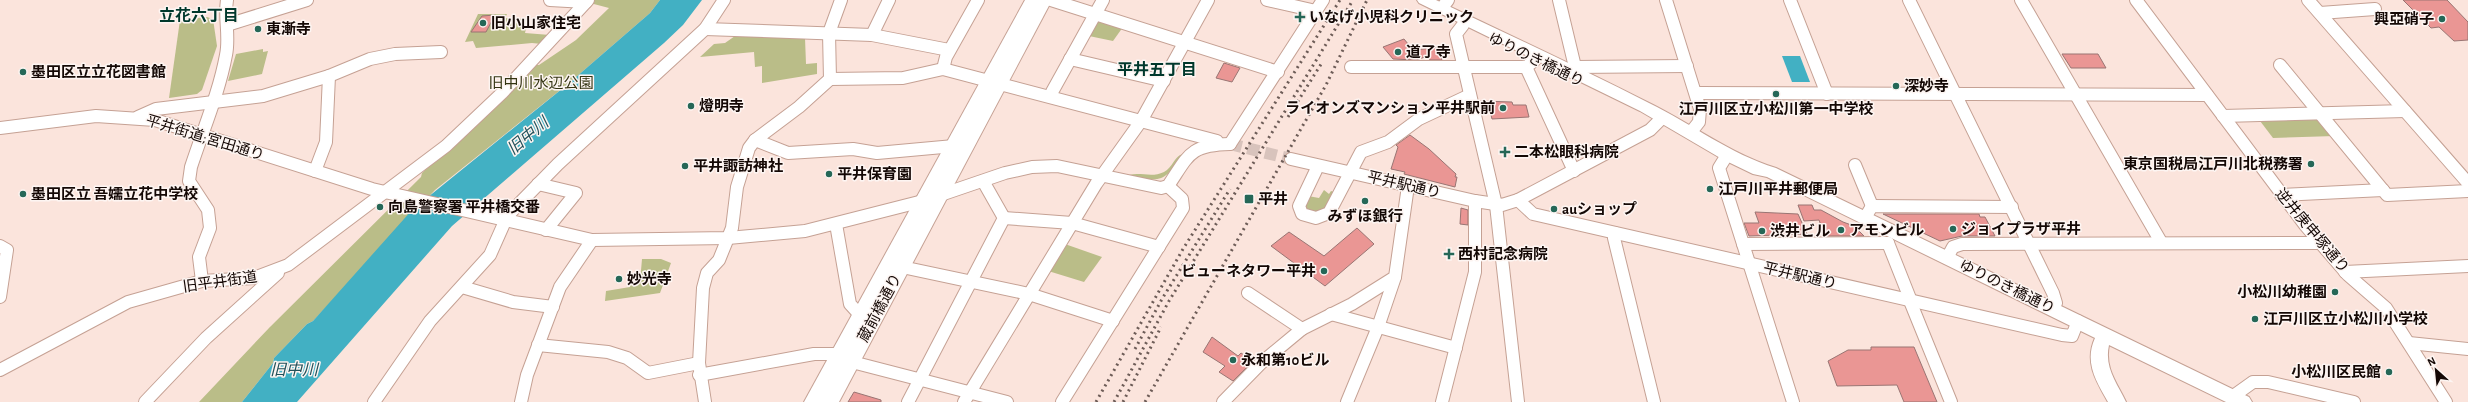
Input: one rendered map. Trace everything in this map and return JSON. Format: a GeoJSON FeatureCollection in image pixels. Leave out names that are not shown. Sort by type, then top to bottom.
{"type":"FeatureCollection","features":[{"type":"Feature","properties":{"kind":"main road"},"geometry":{"type":"LineString","coordinates":[[935,192],[952,172],[1032,0]]}},
{"type":"Feature","properties":{"kind":"main road"},"geometry":{"type":"LineString","coordinates":[[926,208],[935,192],[954,146],[1045,0]]}},
{"type":"Feature","properties":{"kind":"main road","name":"ゆりのき橋通り"},"geometry":{"type":"LineString","coordinates":[[1411,0],[1463,25],[1531,63],[1641,111],[1662,118]]}},
{"type":"Feature","properties":{"kind":"main road","name":"ゆりのき橋通り"},"geometry":{"type":"LineString","coordinates":[[1424,0],[1445,4],[1574,69],[1694,134]]}},
{"type":"Feature","properties":{"kind":"main road"},"geometry":{"type":"LineString","coordinates":[[1694,134],[1706,144],[1759,170],[1770,172]]}},
{"type":"Feature","properties":{"kind":"main road"},"geometry":{"type":"LineString","coordinates":[[1694,134],[1710,138],[1763,165],[1770,172]]}},
{"type":"Feature","properties":{"kind":"main road","name":"ゆりのき橋通り"},"geometry":{"type":"LineString","coordinates":[[1770,172],[1868,212],[1891,238],[1948,258],[2105,334],[2236,400]]}},
{"type":"Feature","properties":{"kind":"main road","name":"蔵前橋通り"},"geometry":{"type":"LineString","coordinates":[[830,402],[860,315],[911,225],[926,208]]}},
{"type":"Feature","properties":{"kind":"main road","name":"蔵前橋通り"},"geometry":{"type":"LineString","coordinates":[[813,402],[846,358],[902,267],[926,208]]}},
{"type":"Feature","properties":{"kind":"main road"},"geometry":{"type":"LineString","coordinates":[[2105,334],[2098,348],[2098,362],[2117,402]]}},
{"type":"Feature","properties":{"kind":"street"},"geometry":{"type":"LineString","coordinates":[[202,281],[199,257],[210,228],[208,210],[189,181],[191,167],[213,101],[228,44],[225,12],[228,0]]}},
{"type":"Feature","properties":{"kind":"street"},"geometry":{"type":"LineString","coordinates":[[227,25],[307,0]]}},
{"type":"Feature","properties":{"kind":"street"},"geometry":{"type":"LineString","coordinates":[[550,0],[587,1]]}},
{"type":"Feature","properties":{"kind":"street"},"geometry":{"type":"LineString","coordinates":[[374,402],[430,321],[445,302],[462,287],[490,255],[506,219],[538,184],[705,29],[724,0]]}},
{"type":"Feature","properties":{"kind":"street"},"geometry":{"type":"LineString","coordinates":[[830,79],[829,33],[841,0]]}},
{"type":"Feature","properties":{"kind":"street"},"geometry":{"type":"LineString","coordinates":[[872,35],[890,0]]}},
{"type":"Feature","properties":{"kind":"street"},"geometry":{"type":"LineString","coordinates":[[943,69],[949,50],[978,0]]}},
{"type":"Feature","properties":{"kind":"street"},"geometry":{"type":"LineString","coordinates":[[1051,0],[1278,72]]}},
{"type":"Feature","properties":{"kind":"street"},"geometry":{"type":"LineString","coordinates":[[1052,97],[1052,92],[1103,0]]}},
{"type":"Feature","properties":{"kind":"street"},"geometry":{"type":"LineString","coordinates":[[968,396],[1102,174],[1141,121],[1208,0]]}},
{"type":"Feature","properties":{"kind":"street"},"geometry":{"type":"LineString","coordinates":[[1267,0],[1316,11]]}},
{"type":"Feature","properties":{"kind":"street"},"geometry":{"type":"LineString","coordinates":[[1230,144],[1278,72],[1323,0]]}},
{"type":"Feature","properties":{"kind":"street"},"geometry":{"type":"LineString","coordinates":[[1559,0],[1574,69],[1687,66]]}},
{"type":"Feature","properties":{"kind":"street"},"geometry":{"type":"LineString","coordinates":[[1666,0],[1696,93],[1700,118],[1694,134]]}},
{"type":"Feature","properties":{"kind":"street"},"geometry":{"type":"LineString","coordinates":[[1790,0],[1828,94]]}},
{"type":"Feature","properties":{"kind":"street"},"geometry":{"type":"LineString","coordinates":[[1909,0],[2053,293],[2056,303],[2053,310]]}},
{"type":"Feature","properties":{"kind":"street"},"geometry":{"type":"LineString","coordinates":[[2021,0],[2161,242]]}},
{"type":"Feature","properties":{"kind":"street","name":"逆井庚申塚通り"},"geometry":{"type":"LineString","coordinates":[[2136,0],[2281,195],[2345,272],[2386,308],[2446,402]]}},
{"type":"Feature","properties":{"kind":"street"},"geometry":{"type":"LineString","coordinates":[[2308,0],[2468,183]]}},
{"type":"Feature","properties":{"kind":"street"},"geometry":{"type":"LineString","coordinates":[[2320,13],[2375,9],[2363,0]]}},
{"type":"Feature","properties":{"kind":"street","name":"旧平井街道"},"geometry":{"type":"LineString","coordinates":[[0,370],[93,319],[128,302],[202,281],[254,278],[269,274],[288,264],[385,193],[446,145],[493,102],[587,1]]}},
{"type":"Feature","properties":{"kind":"street"},"geometry":{"type":"LineString","coordinates":[[1463,25],[1456,34],[1496,205],[1518,402]]}},
{"type":"Feature","properties":{"kind":"street"},"geometry":{"type":"LineString","coordinates":[[705,29],[872,35],[949,50]]}},
{"type":"Feature","properties":{"kind":"street"},"geometry":{"type":"LineString","coordinates":[[138,117],[156,109],[263,96],[329,76],[370,59],[395,54],[441,52]]}},
{"type":"Feature","properties":{"kind":"street"},"geometry":{"type":"LineString","coordinates":[[1070,59],[1164,81]]}},
{"type":"Feature","properties":{"kind":"street"},"geometry":{"type":"LineString","coordinates":[[1351,67],[1464,67],[1531,63],[1574,171]]}},
{"type":"Feature","properties":{"kind":"street"},"geometry":{"type":"LineString","coordinates":[[2280,65],[2387,195],[2468,191]]}},
{"type":"Feature","properties":{"kind":"street"},"geometry":{"type":"LineString","coordinates":[[705,402],[699,369],[703,288],[707,274],[719,260],[732,228],[737,187],[750,148],[755,140],[799,107],[830,79],[903,78],[943,69],[1230,144]]}},
{"type":"Feature","properties":{"kind":"street"},"geometry":{"type":"LineString","coordinates":[[315,171],[326,142],[329,76]]}},
{"type":"Feature","properties":{"kind":"street"},"geometry":{"type":"LineString","coordinates":[[1696,93],[2207,95]]}},
{"type":"Feature","properties":{"kind":"street"},"geometry":{"type":"LineString","coordinates":[[1318,166],[1299,206],[1302,214],[1307,217],[1320,218],[1328,213],[1348,173],[1356,166],[1361,152],[1388,142],[1419,119],[1470,95]]}},
{"type":"Feature","properties":{"kind":"street"},"geometry":{"type":"LineString","coordinates":[[2223,116],[2406,111]]}},
{"type":"Feature","properties":{"kind":"street","name":"平井街道;宮田通り"},"geometry":{"type":"LineString","coordinates":[[0,128],[66,114],[138,117],[154,120],[385,193],[506,219],[592,240],[728,238],[778,235],[926,208]]}},
{"type":"Feature","properties":{"kind":"street","name":"平井駅通り"},"geometry":{"type":"LineString","coordinates":[[1291,159],[1475,201],[1496,205],[1508,204],[1574,171],[1650,130],[1662,118]]}},
{"type":"Feature","properties":{"kind":"street"},"geometry":{"type":"LineString","coordinates":[[1182,131],[1192,145],[1191,153]]}},
{"type":"Feature","properties":{"kind":"street"},"geometry":{"type":"LineString","coordinates":[[755,140],[788,153],[853,149],[877,153],[954,146]]}},
{"type":"Feature","properties":{"kind":"street"},"geometry":{"type":"LineString","coordinates":[[935,192],[984,181],[1017,169],[1045,166],[1102,174],[1157,188],[1168,186],[1191,153],[1206,144],[1230,144]]}},
{"type":"Feature","properties":{"kind":"street"},"geometry":{"type":"LineString","coordinates":[[1727,154],[1719,168],[1793,402]]}},
{"type":"Feature","properties":{"kind":"street"},"geometry":{"type":"LineString","coordinates":[[1855,165],[1868,212],[2012,207]]}},
{"type":"Feature","properties":{"kind":"street"},"geometry":{"type":"LineString","coordinates":[[984,181],[1004,218]]}},
{"type":"Feature","properties":{"kind":"street"},"geometry":{"type":"LineString","coordinates":[[538,184],[576,193],[546,230]]}},
{"type":"Feature","properties":{"kind":"street"},"geometry":{"type":"LineString","coordinates":[[1062,402],[1183,208],[1182,199],[1168,186]]}},
{"type":"Feature","properties":{"kind":"street"},"geometry":{"type":"LineString","coordinates":[[1347,402],[1378,326],[1395,277],[1408,186]]}},
{"type":"Feature","properties":{"kind":"street"},"geometry":{"type":"LineString","coordinates":[[2281,195],[2383,190]]}},
{"type":"Feature","properties":{"kind":"street","name":"平井駅通り"},"geometry":{"type":"LineString","coordinates":[[1518,200],[1533,214],[2067,336],[2072,336],[2078,322]]}},
{"type":"Feature","properties":{"kind":"street"},"geometry":{"type":"LineString","coordinates":[[1442,402],[1475,272],[1475,201]]}},
{"type":"Feature","properties":{"kind":"street"},"geometry":{"type":"LineString","coordinates":[[1004,218],[1072,223],[1159,247]]}},
{"type":"Feature","properties":{"kind":"street"},"geometry":{"type":"LineString","coordinates":[[908,402],[1004,218]]}},
{"type":"Feature","properties":{"kind":"street"},"geometry":{"type":"LineString","coordinates":[[836,224],[850,304],[860,315]]}},
{"type":"Feature","properties":{"kind":"street"},"geometry":{"type":"LineString","coordinates":[[1615,233],[1614,238],[1654,402]]}},
{"type":"Feature","properties":{"kind":"street"},"geometry":{"type":"LineString","coordinates":[[1743,244],[1891,238],[1911,301],[1951,402]]}},
{"type":"Feature","properties":{"kind":"street"},"geometry":{"type":"LineString","coordinates":[[521,402],[527,375],[560,287],[592,240]]}},
{"type":"Feature","properties":{"kind":"street"},"geometry":{"type":"LineString","coordinates":[[1948,258],[1957,244],[2161,242],[2321,243]]}},
{"type":"Feature","properties":{"kind":"street"},"geometry":{"type":"LineString","coordinates":[[0,246],[7,250],[0,296]]}},
{"type":"Feature","properties":{"kind":"street"},"geometry":{"type":"LineString","coordinates":[[146,402],[206,338],[288,264]]}},
{"type":"Feature","properties":{"kind":"street"},"geometry":{"type":"LineString","coordinates":[[2345,272],[2468,266]]}},
{"type":"Feature","properties":{"kind":"street"},"geometry":{"type":"LineString","coordinates":[[902,267],[1029,294],[1113,321]]}},
{"type":"Feature","properties":{"kind":"street"},"geometry":{"type":"LineString","coordinates":[[1223,402],[1261,363],[1302,329],[1352,304],[1395,277]]}},
{"type":"Feature","properties":{"kind":"street"},"geometry":{"type":"LineString","coordinates":[[462,287],[514,302],[553,307]]}},
{"type":"Feature","properties":{"kind":"street"},"geometry":{"type":"LineString","coordinates":[[1248,293],[1302,329]]}},
{"type":"Feature","properties":{"kind":"street"},"geometry":{"type":"LineString","coordinates":[[1331,314],[1456,348]]}},
{"type":"Feature","properties":{"kind":"street"},"geometry":{"type":"LineString","coordinates":[[2408,343],[2468,349]]}},
{"type":"Feature","properties":{"kind":"street"},"geometry":{"type":"LineString","coordinates":[[538,345],[608,352],[627,358],[648,372],[699,369],[814,354],[846,358],[920,379],[968,396],[1008,402]]}},
{"type":"Feature","properties":{"kind":"street"},"geometry":{"type":"LineString","coordinates":[[2236,400],[2253,382],[2268,382],[2354,402]]}},
{"type":"Feature","properties":{"kind":"green space","name":"旧中川水辺公園"},"geometry":{"type":"Polygon","coordinates":[[[593,0],[660,0],[650,13],[568,84],[435,190],[313,321],[307,324],[274,358],[273,363],[242,402],[199,402],[269,328],[421,177],[422,173],[461,138],[533,65],[539,65],[576,40],[609,8],[590,3],[593,0]]]}},
{"type":"Feature","properties":{"kind":"green space"},"geometry":{"type":"Polygon","coordinates":[[[478,14],[507,14],[505,18],[528,19],[525,33],[550,35],[542,44],[532,43],[476,48],[473,41],[465,42],[478,14]]]}},
{"type":"Feature","properties":{"kind":"green space"},"geometry":{"type":"Polygon","coordinates":[[[207,17],[213,19],[217,46],[202,90],[197,94],[169,98],[180,20],[207,17]]]}},
{"type":"Feature","properties":{"kind":"green space"},"geometry":{"type":"Polygon","coordinates":[[[1099,20],[1123,27],[1113,41],[1089,36],[1099,20]]]}},
{"type":"Feature","properties":{"kind":"green space"},"geometry":{"type":"Polygon","coordinates":[[[735,36],[805,38],[806,64],[817,63],[817,74],[762,83],[762,66],[755,67],[754,52],[700,57],[714,44],[725,43],[735,36]]]}},
{"type":"Feature","properties":{"kind":"green space"},"geometry":{"type":"Polygon","coordinates":[[[263,49],[263,52],[268,51],[262,74],[228,81],[236,54],[263,49]]]}},
{"type":"Feature","properties":{"kind":"green space"},"geometry":{"type":"Polygon","coordinates":[[[2318,115],[2335,136],[2273,138],[2257,117],[2318,115]]]}},
{"type":"Feature","properties":{"kind":"green space"},"geometry":{"type":"Polygon","coordinates":[[[1182,154],[1171,170],[1161,178],[1148,179],[1129,175],[1160,174],[1167,170],[1177,157],[1182,154]]]}},
{"type":"Feature","properties":{"kind":"green space"},"geometry":{"type":"Polygon","coordinates":[[[1324,190],[1329,194],[1331,191],[1334,192],[1323,213],[1312,216],[1303,206],[1308,196],[1319,198],[1324,190]]]}},
{"type":"Feature","properties":{"kind":"green space"},"geometry":{"type":"Polygon","coordinates":[[[1062,243],[1102,257],[1084,282],[1045,270],[1062,243]]]}},
{"type":"Feature","properties":{"kind":"green space"},"geometry":{"type":"Polygon","coordinates":[[[642,259],[661,259],[671,263],[660,293],[605,301],[606,291],[630,287],[631,283],[640,282],[642,259]]]}},
{"type":"Feature","properties":{"kind":"water","name":"旧中川"},"geometry":{"type":"Polygon","coordinates":[[[660,0],[702,0],[683,25],[664,43],[452,226],[297,402],[242,402],[273,363],[274,358],[307,324],[313,321],[412,210],[568,84],[650,13],[660,0]]]}},
{"type":"Feature","properties":{"kind":"water"},"geometry":{"type":"Polygon","coordinates":[[[1782,56],[1800,56],[1810,82],[1792,82],[1782,56]]]}},
{"type":"Feature","properties":{"kind":"building","name":"興亞硝子"},"geometry":{"type":"Polygon","coordinates":[[[2403,0],[2447,0],[2468,22],[2468,40],[2454,41],[2439,27],[2431,28],[2403,0]]]}},
{"type":"Feature","properties":{"kind":"building","name":"旧小山家住宅"},"geometry":{"type":"Polygon","coordinates":[[[495,15],[486,32],[471,32],[482,16],[495,15]]]}},
{"type":"Feature","properties":{"kind":"building"},"geometry":{"type":"Polygon","coordinates":[[[1404,39],[1413,50],[1444,47],[1445,51],[1440,53],[1442,60],[1430,60],[1428,56],[1416,60],[1393,59],[1383,47],[1404,39]]]}},
{"type":"Feature","properties":{"kind":"building"},"geometry":{"type":"Polygon","coordinates":[[[2062,54],[2098,54],[2106,68],[2071,68],[2062,54]]]}},
{"type":"Feature","properties":{"kind":"building"},"geometry":{"type":"Polygon","coordinates":[[[1224,63],[1240,68],[1232,82],[1216,78],[1224,63]]]}},
{"type":"Feature","properties":{"kind":"building","name":"ライオンズマンション平井駅前"},"geometry":{"type":"Polygon","coordinates":[[[1479,101],[1512,102],[1513,105],[1526,105],[1529,117],[1492,119],[1490,111],[1482,111],[1479,101]]]}},
{"type":"Feature","properties":{"kind":"building"},"geometry":{"type":"Polygon","coordinates":[[[1410,135],[1429,149],[1456,174],[1455,177],[1457,177],[1455,187],[1404,174],[1405,172],[1391,169],[1398,147],[1396,145],[1410,135]]]}},
{"type":"Feature","properties":{"kind":"building"},"geometry":{"type":"Polygon","coordinates":[[[1798,205],[1812,205],[1814,210],[1821,210],[1854,226],[1864,236],[1825,236],[1819,220],[1804,221],[1798,205]]]}},
{"type":"Feature","properties":{"kind":"building"},"geometry":{"type":"Polygon","coordinates":[[[1461,208],[1468,210],[1468,225],[1460,224],[1461,208]]]}},
{"type":"Feature","properties":{"kind":"building"},"geometry":{"type":"Polygon","coordinates":[[[1755,212],[1798,214],[1807,234],[1749,236],[1744,223],[1759,223],[1755,212]]]}},
{"type":"Feature","properties":{"kind":"building","name":"ジョイプラザ平井"},"geometry":{"type":"Polygon","coordinates":[[[1883,214],[1979,214],[1980,217],[1985,217],[1995,236],[1962,236],[1940,241],[1883,214]]]}},
{"type":"Feature","properties":{"kind":"building","name":"ビューネタワー平井"},"geometry":{"type":"Polygon","coordinates":[[[1357,228],[1374,244],[1325,286],[1271,246],[1289,232],[1324,256],[1357,228]]]}},
{"type":"Feature","properties":{"kind":"building","name":"永和第10ビル"},"geometry":{"type":"Polygon","coordinates":[[[1212,337],[1238,356],[1241,353],[1253,361],[1233,381],[1219,372],[1225,366],[1203,352],[1212,337]]]}},
{"type":"Feature","properties":{"kind":"building"},"geometry":{"type":"Polygon","coordinates":[[[1871,347],[1914,347],[1937,402],[1904,402],[1897,385],[1837,386],[1828,361],[1848,350],[1871,350],[1871,347]]]}},
{"type":"Feature","properties":{"kind":"building"},"geometry":{"type":"Polygon","coordinates":[[[854,392],[881,400],[881,402],[848,402],[854,392]]]}},
{"type":"Feature","properties":{"kind":"tunnel"},"geometry":{"type":"LineString","coordinates":[[1230,144],[1291,159]]}},
{"type":"Feature","properties":{"kind":"railway"},"geometry":{"type":"LineString","coordinates":[[1096,402],[1183,249],[1340,0]]}},
{"type":"Feature","properties":{"kind":"railway"},"geometry":{"type":"LineString","coordinates":[[1114,402],[1169,301],[1353,0]]}},
{"type":"Feature","properties":{"kind":"railway"},"geometry":{"type":"LineString","coordinates":[[1145,402],[1326,85],[1367,0]]}},
{"type":"Feature","properties":{"kind":"railway"},"geometry":{"type":"LineString","coordinates":[[1288,117],[1323,61]]}},
{"type":"Feature","properties":{"kind":"railway"},"geometry":{"type":"LineString","coordinates":[[1135,349],[1162,299],[1230,189]]}},
{"type":"Feature","properties":{"kind":"railway"},"geometry":{"type":"LineString","coordinates":[[1123,402],[1161,327]]}},
{"type":"Feature","properties":{"kind":"place","name":"いなげ小児科クリニック"},"geometry":{"type":"Point","coordinates":[1300,17]}},
{"type":"Feature","properties":{"kind":"place","name":"興亞硝子"},"geometry":{"type":"Point","coordinates":[2442,19]}},
{"type":"Feature","properties":{"kind":"place","name":"旧小山家住宅"},"geometry":{"type":"Point","coordinates":[483,23]}},
{"type":"Feature","properties":{"kind":"place","name":"東漸寺"},"geometry":{"type":"Point","coordinates":[258,29]}},
{"type":"Feature","properties":{"kind":"place","name":"道了寺"},"geometry":{"type":"Point","coordinates":[1398,52]}},
{"type":"Feature","properties":{"kind":"place","name":"墨田区立立花図書館"},"geometry":{"type":"Point","coordinates":[23,72]}},
{"type":"Feature","properties":{"kind":"place","name":"深妙寺"},"geometry":{"type":"Point","coordinates":[1896,86]}},
{"type":"Feature","properties":{"kind":"place","name":"江戸川区立小松川第一中学校"},"geometry":{"type":"Point","coordinates":[1776,94]}},
{"type":"Feature","properties":{"kind":"place","name":"燈明寺"},"geometry":{"type":"Point","coordinates":[691,106]}},
{"type":"Feature","properties":{"kind":"place","name":"ライオンズマンション平井駅前"},"geometry":{"type":"Point","coordinates":[1503,108]}},
{"type":"Feature","properties":{"kind":"place","name":"二本松眼科病院"},"geometry":{"type":"Point","coordinates":[1505,152]}},
{"type":"Feature","properties":{"kind":"place","name":"東京国税局江戸川北税務署"},"geometry":{"type":"Point","coordinates":[2311,164]}},
{"type":"Feature","properties":{"kind":"place","name":"平井諏訪神社"},"geometry":{"type":"Point","coordinates":[685,166]}},
{"type":"Feature","properties":{"kind":"place","name":"平井保育園"},"geometry":{"type":"Point","coordinates":[829,174]}},
{"type":"Feature","properties":{"kind":"place","name":"江戸川平井郵便局"},"geometry":{"type":"Point","coordinates":[1710,189]}},
{"type":"Feature","properties":{"kind":"place","name":"墨田区立 吾嬬立花中学校"},"geometry":{"type":"Point","coordinates":[23,194]}},
{"type":"Feature","properties":{"kind":"place","name":"平井"},"geometry":{"type":"Point","coordinates":[1249,199]}},
{"type":"Feature","properties":{"kind":"place","name":"みずほ銀行"},"geometry":{"type":"Point","coordinates":[1365,201]}},
{"type":"Feature","properties":{"kind":"place","name":"向島警察署 平井橋交番"},"geometry":{"type":"Point","coordinates":[380,207]}},
{"type":"Feature","properties":{"kind":"place","name":"auショップ"},"geometry":{"type":"Point","coordinates":[1554,209]}},
{"type":"Feature","properties":{"kind":"place","name":"ジョイプラザ平井"},"geometry":{"type":"Point","coordinates":[1953,229]}},
{"type":"Feature","properties":{"kind":"place","name":"アモンビル"},"geometry":{"type":"Point","coordinates":[1841,230]}},
{"type":"Feature","properties":{"kind":"place","name":"渋井ビル"},"geometry":{"type":"Point","coordinates":[1762,231]}},
{"type":"Feature","properties":{"kind":"place","name":"西村記念病院"},"geometry":{"type":"Point","coordinates":[1449,254]}},
{"type":"Feature","properties":{"kind":"place","name":"ビューネタワー平井"},"geometry":{"type":"Point","coordinates":[1324,271]}},
{"type":"Feature","properties":{"kind":"place","name":"妙光寺"},"geometry":{"type":"Point","coordinates":[619,279]}},
{"type":"Feature","properties":{"kind":"place","name":"小松川幼稚園"},"geometry":{"type":"Point","coordinates":[2335,292]}},
{"type":"Feature","properties":{"kind":"place","name":"江戸川区立小松川小学校"},"geometry":{"type":"Point","coordinates":[2255,319]}},
{"type":"Feature","properties":{"kind":"place","name":"永和第10ビル"},"geometry":{"type":"Point","coordinates":[1233,360]}},
{"type":"Feature","properties":{"kind":"place","name":"小松川区民館"},"geometry":{"type":"Point","coordinates":[2389,372]}},
{"type":"Feature","properties":{"kind":"district","name":"立花六丁目"},"geometry":{"type":"Point","coordinates":[199,16]}},
{"type":"Feature","properties":{"kind":"district","name":"平井五丁目"},"geometry":{"type":"Point","coordinates":[1157,70]}}]}
